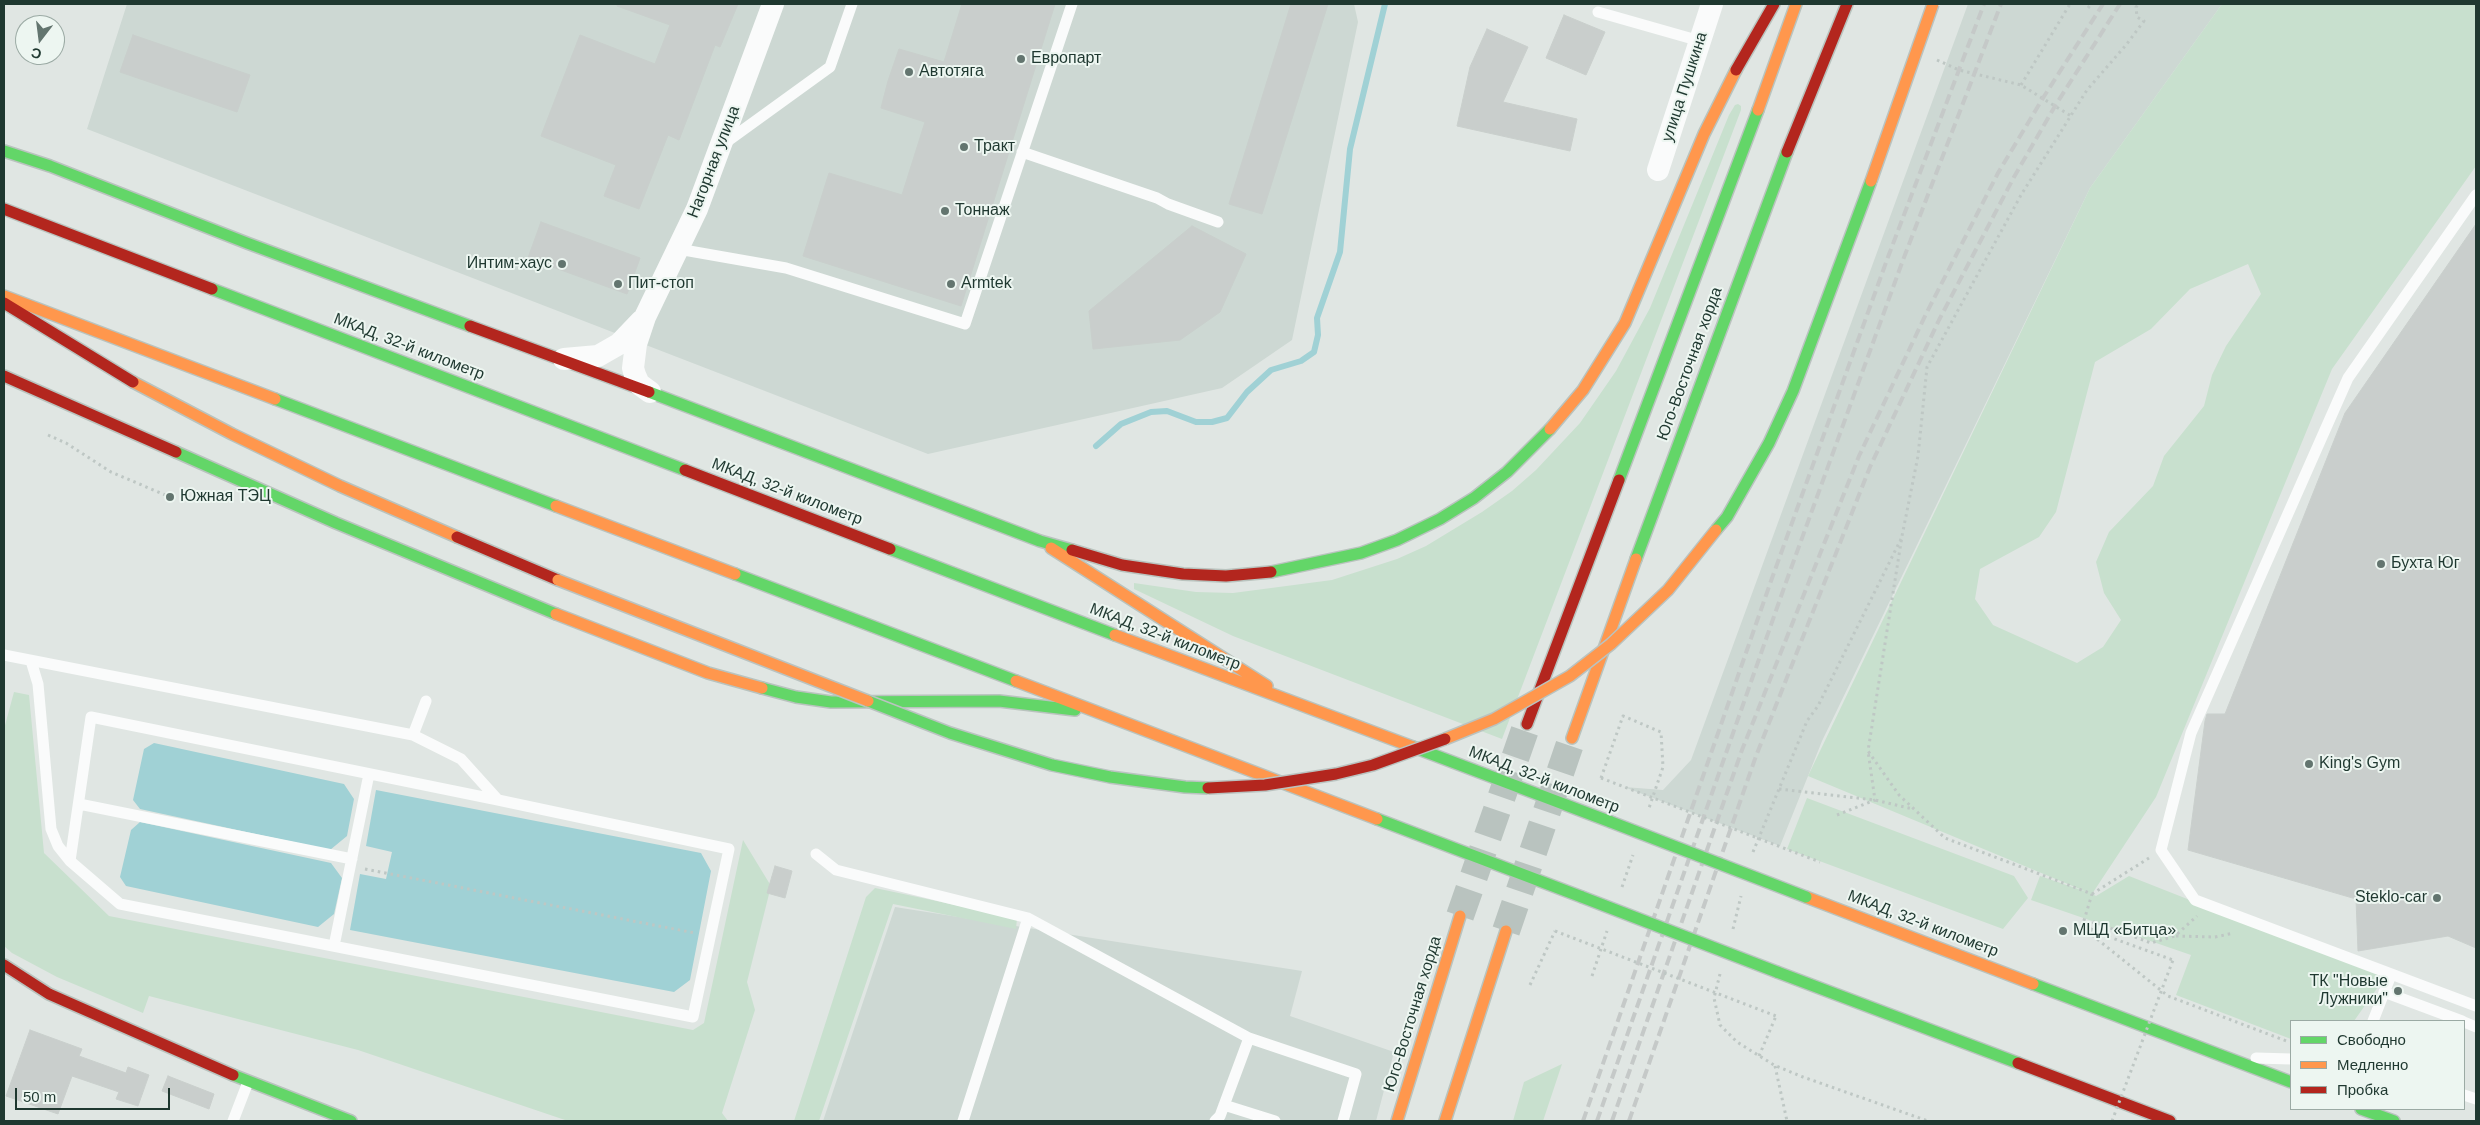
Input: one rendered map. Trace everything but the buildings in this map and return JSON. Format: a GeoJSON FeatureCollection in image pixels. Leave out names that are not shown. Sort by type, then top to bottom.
{"type":"FeatureCollection","features":[{"type":"Feature","properties":{"kind":"main road"},"geometry":{"type":"LineString","coordinates":[[4,151],[50,166],[256,247],[650,392],[1040,541],[1122,565],[1183,574],[1226,576],[1283,571],[1361,553],[1396,540],[1440,519],[1474,498],[1533,448],[1583,390],[1625,323],[1704,134],[1742,57],[1774,4]]}},
{"type":"Feature","properties":{"kind":"main road","name":"Юго-Восточная хорда"},"geometry":{"type":"LineString","coordinates":[[1527,724],[1759,108],[1796,4]]}},
{"type":"Feature","properties":{"kind":"main road","name":"Юго-Восточная хорда"},"geometry":{"type":"LineString","coordinates":[[1572,738],[1676,446],[1759,223],[1847,4]]}},
{"type":"Feature","properties":{"kind":"main road"},"geometry":{"type":"LineString","coordinates":[[4,303],[149,392],[349,490],[558,580],[950,733],[1052,765],[1110,777],[1185,787],[1226,788],[1264,785],[1328,775],[1373,765],[1494,719],[1529,701],[1570,676],[1611,644],[1668,590],[1727,517],[1769,443],[1797,382],[1934,4]]}},
{"type":"Feature","properties":{"kind":"main road","name":"МКАД, 32-й километр"},"geometry":{"type":"LineString","coordinates":[[4,209],[1296,704],[1806,896],[2290,1082]]}},
{"type":"Feature","properties":{"kind":"main road"},"geometry":{"type":"LineString","coordinates":[[4,296],[1114,717],[2170,1121]]}},
{"type":"Feature","properties":{"kind":"main road"},"geometry":{"type":"LineString","coordinates":[[4,376],[336,523],[523,601],[717,676],[796,697],[831,702],[999,701],[1050,706],[1114,717]]}},
{"type":"Feature","properties":{"kind":"main road"},"geometry":{"type":"LineString","coordinates":[[1040,541],[1296,704]]}},
{"type":"Feature","properties":{"kind":"main road","name":"Юго-Восточная хорда"},"geometry":{"type":"LineString","coordinates":[[1397,1121],[1460,916]]}},
{"type":"Feature","properties":{"kind":"main road"},"geometry":{"type":"LineString","coordinates":[[1445,1121],[1506,931]]}},
{"type":"Feature","properties":{"kind":"main road"},"geometry":{"type":"LineString","coordinates":[[4,965],[49,994],[248,1082],[351,1121]]}},
{"type":"Feature","properties":{"kind":"main road"},"geometry":{"type":"LineString","coordinates":[[2364,1110],[2394,1121]]}},
{"type":"Feature","properties":{"kind":"street","name":"Нагорная улица"},"geometry":{"type":"LineString","coordinates":[[650,392],[639,384],[633,368],[636,344],[646,317],[697,209],[773,4]]}},
{"type":"Feature","properties":{"kind":"street","name":"улица Пушкина"},"geometry":{"type":"LineString","coordinates":[[1658,170],[1712,4]]}},
{"type":"Feature","properties":{"kind":"street","name":"Нагорная улица"},"geometry":{"type":"LineString","coordinates":[[562,359],[598,356],[619,344],[646,317]]}},
{"type":"Feature","properties":{"kind":"lane"},"geometry":{"type":"LineString","coordinates":[[722,145],[830,67],[852,4]]}},
{"type":"Feature","properties":{"kind":"lane"},"geometry":{"type":"LineString","coordinates":[[678,249],[786,268],[965,324],[1072,4]]}},
{"type":"Feature","properties":{"kind":"lane"},"geometry":{"type":"LineString","coordinates":[[1598,12],[1700,41]]}},
{"type":"Feature","properties":{"kind":"lane"},"geometry":{"type":"LineString","coordinates":[[1022,152],[1157,198],[1168,204],[1218,222]]}},
{"type":"Feature","properties":{"kind":"lane"},"geometry":{"type":"LineString","coordinates":[[2476,195],[2348,378],[2191,734],[2161,850],[2195,900],[2476,1006]]}},
{"type":"Feature","properties":{"kind":"lane"},"geometry":{"type":"LineString","coordinates":[[4,655],[413,734],[460,759],[498,800]]}},
{"type":"Feature","properties":{"kind":"lane"},"geometry":{"type":"LineString","coordinates":[[31,661],[38,684],[51,829],[58,846],[70,861],[120,904],[692,1017],[729,849],[91,717],[70,861]]}},
{"type":"Feature","properties":{"kind":"lane"},"geometry":{"type":"LineString","coordinates":[[413,734],[426,701]]}},
{"type":"Feature","properties":{"kind":"lane"},"geometry":{"type":"LineString","coordinates":[[334,946],[369,774]]}},
{"type":"Feature","properties":{"kind":"lane"},"geometry":{"type":"LineString","coordinates":[[79,804],[351,863]]}},
{"type":"Feature","properties":{"kind":"lane"},"geometry":{"type":"LineString","coordinates":[[816,854],[836,870],[1028,918],[1249,1038],[1356,1074],[1343,1121]]}},
{"type":"Feature","properties":{"kind":"lane"},"geometry":{"type":"LineString","coordinates":[[963,1121],[1028,918]]}},
{"type":"Feature","properties":{"kind":"lane"},"geometry":{"type":"LineString","coordinates":[[2374,1020],[2391,975]]}},
{"type":"Feature","properties":{"kind":"lane"},"geometry":{"type":"LineString","coordinates":[[2384,992],[2458,1020]]}},
{"type":"Feature","properties":{"kind":"lane"},"geometry":{"type":"LineString","coordinates":[[1215,1121],[1220,1116],[1249,1038]]}},
{"type":"Feature","properties":{"kind":"lane"},"geometry":{"type":"LineString","coordinates":[[2207,1050],[2262,1059],[2290,1059]]}},
{"type":"Feature","properties":{"kind":"lane"},"geometry":{"type":"LineString","coordinates":[[233,1121],[248,1082]]}},
{"type":"Feature","properties":{"kind":"lane"},"geometry":{"type":"LineString","coordinates":[[1224,1105],[1275,1121]]}},
{"type":"Feature","properties":{"kind":"path"},"geometry":{"type":"LineString","coordinates":[[2021,85],[2070,4]]}},
{"type":"Feature","properties":{"kind":"path"},"geometry":{"type":"LineString","coordinates":[[2088,8],[2090,4]]}},
{"type":"Feature","properties":{"kind":"path"},"geometry":{"type":"LineString","coordinates":[[1875,800],[1868,751],[1902,536],[1918,456],[1927,367],[2021,195],[2087,90],[2126,46],[2144,21],[2137,17],[2136,8],[2139,4]]}},
{"type":"Feature","properties":{"kind":"path"},"geometry":{"type":"LineString","coordinates":[[1929,56],[1959,70],[2021,85],[2071,116]]}},
{"type":"Feature","properties":{"kind":"path"},"geometry":{"type":"LineString","coordinates":[[48,435],[66,443],[111,472],[170,496]]}},
{"type":"Feature","properties":{"kind":"path"},"geometry":{"type":"LineString","coordinates":[[1623,716],[1601,778],[1820,862]]}},
{"type":"Feature","properties":{"kind":"path"},"geometry":{"type":"LineString","coordinates":[[1868,751],[1899,795],[1945,838],[2092,894]]}},
{"type":"Feature","properties":{"kind":"path"},"geometry":{"type":"LineString","coordinates":[[1779,789],[1875,800],[1914,809]]}},
{"type":"Feature","properties":{"kind":"path"},"geometry":{"type":"LineString","coordinates":[[1837,814],[1875,800]]}},
{"type":"Feature","properties":{"kind":"path"},"geometry":{"type":"LineString","coordinates":[[2082,927],[2092,894],[2161,850]]}},
{"type":"Feature","properties":{"kind":"path"},"geometry":{"type":"LineString","coordinates":[[351,863],[710,936]]}},
{"type":"Feature","properties":{"kind":"path"},"geometry":{"type":"LineString","coordinates":[[2175,936],[2207,905]]}},
{"type":"Feature","properties":{"kind":"path"},"geometry":{"type":"LineString","coordinates":[[2091,930],[2094,922],[2151,943],[2175,936],[2215,937],[2263,926]]}},
{"type":"Feature","properties":{"kind":"path"},"geometry":{"type":"LineString","coordinates":[[2082,927],[2173,960],[2112,1121]]}},
{"type":"Feature","properties":{"kind":"path"},"geometry":{"type":"LineString","coordinates":[[2082,927],[2168,996],[2290,1042]]}},
{"type":"Feature","properties":{"kind":"path"},"geometry":{"type":"LineString","coordinates":[[1530,985],[1554,931],[1776,1016],[1759,1056]]}},
{"type":"Feature","properties":{"kind":"path"},"geometry":{"type":"LineString","coordinates":[[1774,1065],[1787,1121]]}},
{"type":"Feature","properties":{"kind":"shaded area"},"geometry":{"type":"Polygon","coordinates":[[[127,4],[1354,4],[1358,22],[1292,340],[1222,388],[928,454],[87,129],[127,4]]]}},
{"type":"Feature","properties":{"kind":"shaded area"},"geometry":{"type":"Polygon","coordinates":[[[1968,4],[2222,4],[2090,188],[1822,741],[1780,846],[1624,787],[1663,790],[1691,760],[1968,4]]]}},
{"type":"Feature","properties":{"kind":"shaded area"},"geometry":{"type":"Polygon","coordinates":[[[895,907],[1302,971],[1290,1016],[1394,1052],[1376,1121],[823,1121],[895,907]]]}},
{"type":"Feature","properties":{"kind":"green space"},"geometry":{"type":"Polygon","coordinates":[[[2222,4],[2476,4],[2476,166],[2332,369],[2156,797],[2092,894],[2096,896],[2129,876],[2385,977],[2355,1020],[2290,1020],[2290,1039],[2176,995],[2191,955],[2031,900],[2040,876],[2087,892],[1808,776],[2090,188],[2222,4]],[[2248,264],[2190,289],[2151,329],[2095,362],[2056,512],[2039,537],[1980,569],[1975,599],[1993,625],[2077,663],[2103,647],[2121,620],[2104,593],[2096,562],[2109,532],[2153,486],[2164,456],[2204,406],[2212,375],[2226,346],[2261,294],[2248,264]]]}},
{"type":"Feature","properties":{"kind":"green space"},"geometry":{"type":"Polygon","coordinates":[[[1735,105],[1741,106],[1741,110],[1502,739],[1233,636],[1134,589],[1134,583],[1196,592],[1233,593],[1332,580],[1397,559],[1426,546],[1482,512],[1512,491],[1536,470],[1580,423],[1616,371],[1650,308],[1729,115],[1735,105]]]}},
{"type":"Feature","properties":{"kind":"green space"},"geometry":{"type":"Polygon","coordinates":[[[14,692],[29,695],[44,853],[109,916],[693,1030],[704,1023],[743,840],[771,886],[747,982],[755,1010],[722,1113],[728,1121],[568,1121],[358,1050],[149,996],[143,1013],[57,977],[12,953],[4,946],[4,729],[14,692]]]}},
{"type":"Feature","properties":{"kind":"green space"},"geometry":{"type":"Polygon","coordinates":[[[1807,798],[2014,876],[2028,898],[2003,929],[1787,849],[1807,798]]]}},
{"type":"Feature","properties":{"kind":"green space"},"geometry":{"type":"Polygon","coordinates":[[[875,888],[1017,918],[1016,929],[893,904],[819,1121],[794,1121],[866,897],[875,888]]]}},
{"type":"Feature","properties":{"kind":"green space"},"geometry":{"type":"Polygon","coordinates":[[[1562,1064],[1543,1121],[1513,1121],[1524,1082],[1562,1064]]]}},
{"type":"Feature","properties":{"kind":"water"},"geometry":{"type":"Polygon","coordinates":[[[154,743],[344,784],[354,799],[347,836],[330,850],[140,809],[133,800],[144,749],[154,743]]]}},
{"type":"Feature","properties":{"kind":"water"},"geometry":{"type":"Polygon","coordinates":[[[376,790],[701,853],[711,871],[690,980],[674,992],[350,930],[360,874],[386,879],[392,852],[366,846],[376,790]]]}},
{"type":"Feature","properties":{"kind":"water"},"geometry":{"type":"Polygon","coordinates":[[[140,822],[331,863],[342,878],[334,914],[318,927],[126,886],[120,877],[131,830],[140,822]]]}},
{"type":"Feature","properties":{"kind":"waterway"},"geometry":{"type":"LineString","coordinates":[[1096,446],[1121,424],[1151,412],[1167,411],[1196,422],[1212,422],[1227,418],[1247,392],[1271,370],[1301,361],[1314,352],[1318,335],[1317,318],[1340,252],[1350,149],[1385,4]]}},
{"type":"Feature","properties":{"kind":"tunnel"},"geometry":{"type":"LineString","coordinates":[[1460,916],[1527,724]]}},
{"type":"Feature","properties":{"kind":"tunnel"},"geometry":{"type":"LineString","coordinates":[[1506,931],[1572,738]]}},
{"type":"Feature","properties":{"kind":"railway"},"geometry":{"type":"LineString","coordinates":[[1583,1121],[1771,581],[1888,257],[1984,4]]}},
{"type":"Feature","properties":{"kind":"railway"},"geometry":{"type":"LineString","coordinates":[[1597,1121],[1785,585],[1903,260],[2001,4]]}},
{"type":"Feature","properties":{"kind":"railway"},"geometry":{"type":"LineString","coordinates":[[1612,1121],[1742,750],[1859,456],[1926,314],[1998,173],[2103,4]]}},
{"type":"Feature","properties":{"kind":"railway"},"geometry":{"type":"LineString","coordinates":[[1629,1121],[1756,756],[1870,467],[1939,320],[2014,177],[2055,106],[2120,4]]}},
{"type":"Feature","properties":{"kind":"traffic: fast"},"geometry":{"type":"LineString","coordinates":[[1619,480],[1758,110]]}},
{"type":"Feature","properties":{"kind":"traffic: fast"},"geometry":{"type":"LineString","coordinates":[[4,151],[50,166],[247,243],[470,326]]}},
{"type":"Feature","properties":{"kind":"traffic: fast"},"geometry":{"type":"LineString","coordinates":[[1636,559],[1787,152]]}},
{"type":"Feature","properties":{"kind":"traffic: fast"},"geometry":{"type":"LineString","coordinates":[[1716,530],[1727,517],[1769,443],[1793,391],[1871,181]]}},
{"type":"Feature","properties":{"kind":"traffic: fast"},"geometry":{"type":"LineString","coordinates":[[212,289],[685,470]]}},
{"type":"Feature","properties":{"kind":"traffic: fast"},"geometry":{"type":"LineString","coordinates":[[649,392],[1040,541],[1072,550]]}},
{"type":"Feature","properties":{"kind":"traffic: fast"},"geometry":{"type":"LineString","coordinates":[[275,399],[556,506]]}},
{"type":"Feature","properties":{"kind":"traffic: fast"},"geometry":{"type":"LineString","coordinates":[[1271,572],[1361,553],[1397,540],[1440,519],[1474,498],[1507,472],[1550,429]]}},
{"type":"Feature","properties":{"kind":"traffic: fast"},"geometry":{"type":"LineString","coordinates":[[176,452],[336,523],[556,614]]}},
{"type":"Feature","properties":{"kind":"traffic: fast"},"geometry":{"type":"LineString","coordinates":[[890,549],[1115,635]]}},
{"type":"Feature","properties":{"kind":"traffic: fast"},"geometry":{"type":"LineString","coordinates":[[735,574],[1016,681]]}},
{"type":"Feature","properties":{"kind":"traffic: fast"},"geometry":{"type":"LineString","coordinates":[[762,688],[796,697],[831,702],[999,701],[1075,710]]}},
{"type":"Feature","properties":{"kind":"traffic: fast"},"geometry":{"type":"LineString","coordinates":[[868,701],[950,733],[1052,765],[1110,777],[1185,787],[1208,788]]}},
{"type":"Feature","properties":{"kind":"traffic: fast"},"geometry":{"type":"LineString","coordinates":[[1413,747],[1611,822]]}},
{"type":"Feature","properties":{"kind":"traffic: fast"},"geometry":{"type":"LineString","coordinates":[[1377,819],[1582,897]]}},
{"type":"Feature","properties":{"kind":"traffic: fast"},"geometry":{"type":"LineString","coordinates":[[1611,822],[1806,897]]}},
{"type":"Feature","properties":{"kind":"traffic: fast"},"geometry":{"type":"LineString","coordinates":[[1582,897],[1777,972]]}},
{"type":"Feature","properties":{"kind":"traffic: fast"},"geometry":{"type":"LineString","coordinates":[[1777,972],[2018,1063]]}},
{"type":"Feature","properties":{"kind":"traffic: fast"},"geometry":{"type":"LineString","coordinates":[[2033,984],[2290,1082]]}},
{"type":"Feature","properties":{"kind":"traffic: fast"},"geometry":{"type":"LineString","coordinates":[[233,1075],[351,1121]]}},
{"type":"Feature","properties":{"kind":"traffic: fast"},"geometry":{"type":"LineString","coordinates":[[2364,1110],[2394,1121]]}},
{"type":"Feature","properties":{"kind":"traffic: slow"},"geometry":{"type":"LineString","coordinates":[[1758,110],[1796,4]]}},
{"type":"Feature","properties":{"kind":"traffic: slow"},"geometry":{"type":"LineString","coordinates":[[1871,181],[1933,4]]}},
{"type":"Feature","properties":{"kind":"traffic: slow"},"geometry":{"type":"LineString","coordinates":[[1550,429],[1583,390],[1625,323],[1704,134],[1736,70]]}},
{"type":"Feature","properties":{"kind":"traffic: slow"},"geometry":{"type":"LineString","coordinates":[[4,296],[275,399]]}},
{"type":"Feature","properties":{"kind":"traffic: slow"},"geometry":{"type":"LineString","coordinates":[[133,382],[232,434],[340,486],[457,537]]}},
{"type":"Feature","properties":{"kind":"traffic: slow"},"geometry":{"type":"LineString","coordinates":[[556,506],[735,574]]}},
{"type":"Feature","properties":{"kind":"traffic: slow"},"geometry":{"type":"LineString","coordinates":[[1445,739],[1494,719],[1570,676],[1611,644],[1668,590],[1716,530]]}},
{"type":"Feature","properties":{"kind":"traffic: slow"},"geometry":{"type":"LineString","coordinates":[[1051,548],[1267,686]]}},
{"type":"Feature","properties":{"kind":"traffic: slow"},"geometry":{"type":"LineString","coordinates":[[1572,738],[1636,559]]}},
{"type":"Feature","properties":{"kind":"traffic: slow"},"geometry":{"type":"LineString","coordinates":[[558,580],[868,701]]}},
{"type":"Feature","properties":{"kind":"traffic: slow"},"geometry":{"type":"LineString","coordinates":[[556,614],[708,673],[762,688]]}},
{"type":"Feature","properties":{"kind":"traffic: slow"},"geometry":{"type":"LineString","coordinates":[[1115,635],[1413,747]]}},
{"type":"Feature","properties":{"kind":"traffic: slow"},"geometry":{"type":"LineString","coordinates":[[1016,681],[1377,819]]}},
{"type":"Feature","properties":{"kind":"traffic: slow"},"geometry":{"type":"LineString","coordinates":[[1806,897],[2033,984]]}},
{"type":"Feature","properties":{"kind":"traffic: slow"},"geometry":{"type":"LineString","coordinates":[[1397,1121],[1460,916]]}},
{"type":"Feature","properties":{"kind":"traffic: slow"},"geometry":{"type":"LineString","coordinates":[[1445,1121],[1506,931]]}},
{"type":"Feature","properties":{"kind":"traffic: jam"},"geometry":{"type":"LineString","coordinates":[[1736,70],[1774,4]]}},
{"type":"Feature","properties":{"kind":"traffic: jam"},"geometry":{"type":"LineString","coordinates":[[1787,152],[1847,4]]}},
{"type":"Feature","properties":{"kind":"traffic: jam"},"geometry":{"type":"LineString","coordinates":[[4,209],[212,289]]}},
{"type":"Feature","properties":{"kind":"traffic: jam"},"geometry":{"type":"LineString","coordinates":[[4,303],[133,382]]}},
{"type":"Feature","properties":{"kind":"traffic: jam"},"geometry":{"type":"LineString","coordinates":[[470,326],[649,392]]}},
{"type":"Feature","properties":{"kind":"traffic: jam"},"geometry":{"type":"LineString","coordinates":[[4,376],[176,452]]}},
{"type":"Feature","properties":{"kind":"traffic: jam"},"geometry":{"type":"LineString","coordinates":[[685,470],[890,549]]}},
{"type":"Feature","properties":{"kind":"traffic: jam"},"geometry":{"type":"LineString","coordinates":[[1527,724],[1619,480]]}},
{"type":"Feature","properties":{"kind":"traffic: jam"},"geometry":{"type":"LineString","coordinates":[[457,537],[558,580]]}},
{"type":"Feature","properties":{"kind":"traffic: jam"},"geometry":{"type":"LineString","coordinates":[[1072,550],[1122,565],[1183,574],[1226,576],[1271,572]]}},
{"type":"Feature","properties":{"kind":"traffic: jam"},"geometry":{"type":"LineString","coordinates":[[1208,788],[1265,785],[1336,774],[1373,765],[1445,739]]}},
{"type":"Feature","properties":{"kind":"traffic: jam"},"geometry":{"type":"LineString","coordinates":[[4,965],[49,994],[233,1075]]}},
{"type":"Feature","properties":{"kind":"traffic: jam"},"geometry":{"type":"LineString","coordinates":[[2018,1063],[2170,1121]]}},
{"type":"Feature","properties":{"kind":"place","name":"Европарт"},"geometry":{"type":"Point","coordinates":[1021,59]}},
{"type":"Feature","properties":{"kind":"place","name":"Автотяга"},"geometry":{"type":"Point","coordinates":[909,72]}},
{"type":"Feature","properties":{"kind":"place","name":"Тракт"},"geometry":{"type":"Point","coordinates":[964,147]}},
{"type":"Feature","properties":{"kind":"place","name":"Тоннаж"},"geometry":{"type":"Point","coordinates":[945,211]}},
{"type":"Feature","properties":{"kind":"place","name":"Интим-хаус"},"geometry":{"type":"Point","coordinates":[562,264]}},
{"type":"Feature","properties":{"kind":"place","name":"Пит-стоп"},"geometry":{"type":"Point","coordinates":[618,284]}},
{"type":"Feature","properties":{"kind":"place","name":"Armtek"},"geometry":{"type":"Point","coordinates":[951,284]}},
{"type":"Feature","properties":{"kind":"place","name":"Южная ТЭЦ"},"geometry":{"type":"Point","coordinates":[170,497]}},
{"type":"Feature","properties":{"kind":"place","name":"Бухта Юг"},"geometry":{"type":"Point","coordinates":[2381,564]}},
{"type":"Feature","properties":{"kind":"place","name":"King's Gym"},"geometry":{"type":"Point","coordinates":[2309,764]}},
{"type":"Feature","properties":{"kind":"place","name":"Steklo-car"},"geometry":{"type":"Point","coordinates":[2437,898]}},
{"type":"Feature","properties":{"kind":"place","name":"МЦД «Битца»"},"geometry":{"type":"Point","coordinates":[2063,931]}},
{"type":"Feature","properties":{"kind":"place","name":"ТК \"Новые Лужники\""},"geometry":{"type":"Point","coordinates":[2398,991]}}]}
